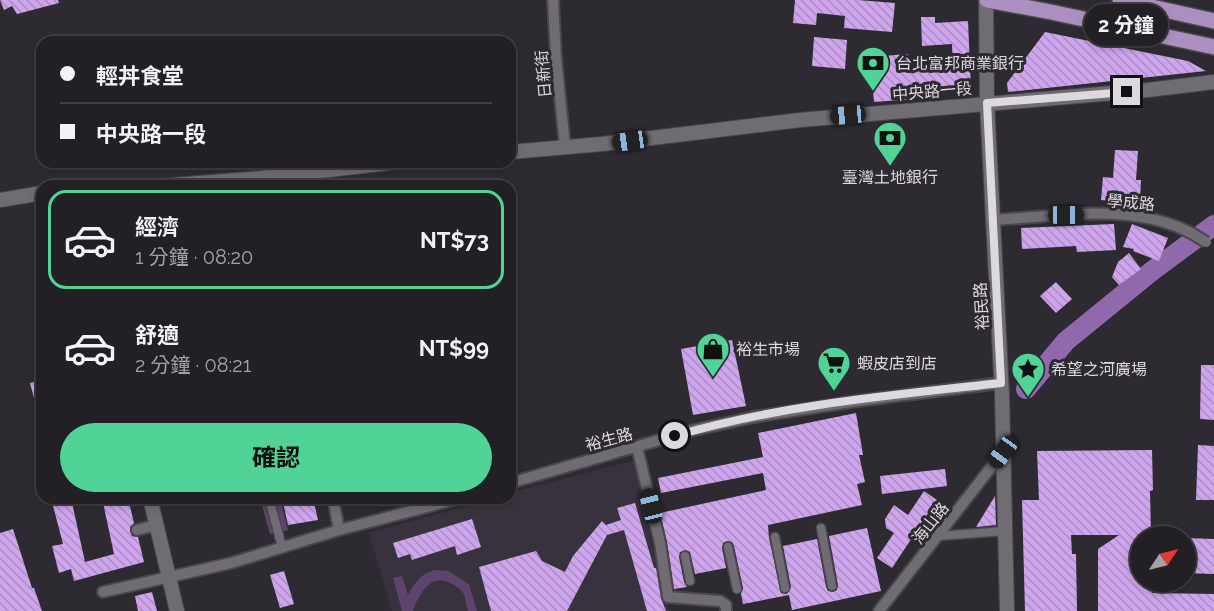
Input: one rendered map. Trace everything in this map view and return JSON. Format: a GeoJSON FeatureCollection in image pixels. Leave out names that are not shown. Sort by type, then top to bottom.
{"type":"FeatureCollection","features":[{"type":"Feature","properties":{"kind":"main road"},"geometry":{"type":"LineString","coordinates":[[987,0],[1214,47]]}},
{"type":"Feature","properties":{"kind":"main road"},"geometry":{"type":"LineString","coordinates":[[1120,0],[1214,21]]}},
{"type":"Feature","properties":{"kind":"street","name":"日新街"},"geometry":{"type":"LineString","coordinates":[[553,0],[565,146]]}},
{"type":"Feature","properties":{"kind":"street","name":"裕民路"},"geometry":{"type":"LineString","coordinates":[[987,0],[987,103],[1001,383],[1007,611]]}},
{"type":"Feature","properties":{"kind":"street","name":"中央路一段"},"geometry":{"type":"LineString","coordinates":[[516,151],[602,144],[800,120],[1148,90],[1214,82]]}},
{"type":"Feature","properties":{"kind":"street"},"geometry":{"type":"LineString","coordinates":[[236,180],[345,168]]}},
{"type":"Feature","properties":{"kind":"street"},"geometry":{"type":"LineString","coordinates":[[0,200],[36,194]]}},
{"type":"Feature","properties":{"kind":"street","name":"學成路"},"geometry":{"type":"LineString","coordinates":[[992,220],[1066,215],[1140,215],[1162,220],[1193,234],[1210,245]]}},
{"type":"Feature","properties":{"kind":"street","name":"裕生路"},"geometry":{"type":"LineString","coordinates":[[516,481],[694,430],[754,417],[857,401],[1001,383]]}},
{"type":"Feature","properties":{"kind":"street"},"geometry":{"type":"LineString","coordinates":[[637,447],[660,543],[668,597],[720,602],[726,605],[726,611]]}},
{"type":"Feature","properties":{"kind":"street","name":"海山路"},"geometry":{"type":"LineString","coordinates":[[879,611],[1003,452]]}},
{"type":"Feature","properties":{"kind":"street"},"geometry":{"type":"LineString","coordinates":[[151,504],[177,611]]}},
{"type":"Feature","properties":{"kind":"street"},"geometry":{"type":"LineString","coordinates":[[271,504],[282,547]]}},
{"type":"Feature","properties":{"kind":"street"},"geometry":{"type":"LineString","coordinates":[[334,504],[339,530]]}},
{"type":"Feature","properties":{"kind":"street"},"geometry":{"type":"LineString","coordinates":[[103,592],[231,563],[339,530],[438,504]]}},
{"type":"Feature","properties":{"kind":"street"},"geometry":{"type":"LineString","coordinates":[[137,530],[156,525]]}},
{"type":"Feature","properties":{"kind":"street"},"geometry":{"type":"LineString","coordinates":[[821,528],[832,586]]}},
{"type":"Feature","properties":{"kind":"street"},"geometry":{"type":"LineString","coordinates":[[938,536],[1005,531]]}},
{"type":"Feature","properties":{"kind":"street"},"geometry":{"type":"LineString","coordinates":[[775,537],[785,588]]}},
{"type":"Feature","properties":{"kind":"street"},"geometry":{"type":"LineString","coordinates":[[728,547],[736,589]]}},
{"type":"Feature","properties":{"kind":"street"},"geometry":{"type":"LineString","coordinates":[[685,556],[690,581]]}},
{"type":"Feature","properties":{"kind":"shaded area"},"geometry":{"type":"Polygon","coordinates":[[[632,461],[635,464],[651,542],[669,611],[392,611],[369,533],[473,504],[516,504],[516,491],[632,461]]]}},
{"type":"Feature","properties":{"kind":"green space"},"geometry":{"type":"Polygon","coordinates":[[[262,504],[282,504],[288,530],[270,534],[262,504]]]}},
{"type":"Feature","properties":{"kind":"green space"},"geometry":{"type":"Polygon","coordinates":[[[435,570],[448,571],[469,584],[477,611],[468,611],[464,595],[458,588],[438,580],[432,582],[422,592],[413,611],[402,611],[393,578],[402,576],[408,595],[422,576],[435,570]]]}},
{"type":"Feature","properties":{"kind":"building"},"geometry":{"type":"Polygon","coordinates":[[[0,0],[58,0],[59,3],[17,14],[12,6],[4,10],[0,0]]]}},
{"type":"Feature","properties":{"kind":"building"},"geometry":{"type":"Polygon","coordinates":[[[795,0],[858,0],[895,3],[892,32],[844,28],[845,16],[817,13],[816,25],[793,23],[795,0]]]}},
{"type":"Feature","properties":{"kind":"building"},"geometry":{"type":"Polygon","coordinates":[[[921,17],[935,17],[935,23],[968,21],[971,89],[940,90],[940,97],[874,102],[870,57],[908,54],[910,71],[953,69],[952,44],[922,46],[921,17]]]}},
{"type":"Feature","properties":{"kind":"building"},"geometry":{"type":"Polygon","coordinates":[[[1045,32],[1188,61],[1206,71],[1008,92],[1007,83],[1045,32]]]}},
{"type":"Feature","properties":{"kind":"building"},"geometry":{"type":"Polygon","coordinates":[[[814,37],[847,40],[845,69],[812,66],[814,37]]]}},
{"type":"Feature","properties":{"kind":"building"},"geometry":{"type":"Polygon","coordinates":[[[1115,150],[1138,151],[1136,180],[1141,180],[1140,200],[1136,204],[1101,200],[1103,177],[1113,178],[1115,150]]]}},
{"type":"Feature","properties":{"kind":"building"},"geometry":{"type":"Polygon","coordinates":[[[1114,224],[1116,250],[1077,252],[1076,246],[1022,249],[1021,228],[1114,224]]]}},
{"type":"Feature","properties":{"kind":"building"},"geometry":{"type":"Polygon","coordinates":[[[1132,224],[1168,238],[1159,261],[1133,251],[1134,249],[1123,247],[1132,224]]]}},
{"type":"Feature","properties":{"kind":"building"},"geometry":{"type":"Polygon","coordinates":[[[1129,253],[1141,269],[1119,285],[1112,277],[1118,262],[1129,253]]]}},
{"type":"Feature","properties":{"kind":"building"},"geometry":{"type":"Polygon","coordinates":[[[1056,282],[1072,299],[1056,313],[1040,296],[1056,282]]]}},
{"type":"Feature","properties":{"kind":"building","name":"裕生市場"},"geometry":{"type":"Polygon","coordinates":[[[732,340],[746,406],[693,415],[681,349],[732,340]]]}},
{"type":"Feature","properties":{"kind":"building"},"geometry":{"type":"Polygon","coordinates":[[[1201,365],[1214,365],[1214,420],[1200,419],[1201,365]]]}},
{"type":"Feature","properties":{"kind":"building"},"geometry":{"type":"Polygon","coordinates":[[[36,382],[36,406],[30,383],[36,382]]]}},
{"type":"Feature","properties":{"kind":"building"},"geometry":{"type":"Polygon","coordinates":[[[856,413],[863,455],[859,455],[865,482],[857,484],[862,505],[768,525],[769,538],[781,593],[787,594],[791,587],[783,546],[817,539],[826,587],[828,591],[833,592],[837,590],[838,585],[829,536],[867,528],[881,591],[792,610],[789,595],[743,604],[741,594],[743,588],[734,546],[732,542],[727,541],[723,543],[722,548],[726,568],[695,574],[690,552],[686,550],[680,552],[684,582],[687,587],[674,589],[660,513],[766,490],[763,473],[661,493],[658,478],[763,457],[758,433],[856,413]]]}},
{"type":"Feature","properties":{"kind":"building"},"geometry":{"type":"Polygon","coordinates":[[[1198,445],[1214,446],[1214,500],[1196,500],[1198,445]]]}},
{"type":"Feature","properties":{"kind":"building"},"geometry":{"type":"Polygon","coordinates":[[[1152,450],[1151,526],[1130,526],[1130,592],[1214,594],[1214,611],[1098,611],[1098,549],[1119,535],[1071,535],[1072,554],[1076,554],[1077,611],[1025,611],[1022,500],[1039,500],[1037,451],[1152,450]]]}},
{"type":"Feature","properties":{"kind":"building"},"geometry":{"type":"Polygon","coordinates":[[[945,469],[947,486],[882,494],[880,476],[945,469]]]}},
{"type":"Feature","properties":{"kind":"building"},"geometry":{"type":"Polygon","coordinates":[[[924,491],[937,500],[892,568],[877,558],[894,533],[886,528],[885,519],[894,505],[908,515],[924,491]]]}},
{"type":"Feature","properties":{"kind":"building"},"geometry":{"type":"Polygon","coordinates":[[[995,496],[996,525],[976,527],[995,496]]]}},
{"type":"Feature","properties":{"kind":"building"},"geometry":{"type":"Polygon","coordinates":[[[635,503],[654,568],[656,568],[661,598],[666,611],[647,611],[624,530],[607,535],[567,611],[491,611],[479,567],[536,551],[542,561],[565,572],[573,556],[602,521],[606,525],[621,520],[617,508],[635,503]]]}},
{"type":"Feature","properties":{"kind":"building"},"geometry":{"type":"Polygon","coordinates":[[[53,504],[72,504],[85,562],[114,554],[103,504],[129,504],[134,523],[130,531],[132,536],[138,537],[144,562],[74,581],[71,569],[59,573],[52,546],[63,544],[53,504]]]}},
{"type":"Feature","properties":{"kind":"building"},"geometry":{"type":"Polygon","coordinates":[[[283,504],[314,504],[318,520],[288,525],[283,504]]]}},
{"type":"Feature","properties":{"kind":"building"},"geometry":{"type":"Polygon","coordinates":[[[472,519],[481,547],[457,555],[455,546],[412,560],[410,554],[398,558],[393,543],[472,519]]]}},
{"type":"Feature","properties":{"kind":"building"},"geometry":{"type":"Polygon","coordinates":[[[13,529],[42,611],[0,611],[0,533],[13,529]]]}},
{"type":"Feature","properties":{"kind":"building"},"geometry":{"type":"Polygon","coordinates":[[[1196,538],[1214,539],[1214,574],[1196,573],[1196,538]]]}},
{"type":"Feature","properties":{"kind":"building"},"geometry":{"type":"Polygon","coordinates":[[[284,571],[294,604],[280,608],[270,575],[284,571]]]}},
{"type":"Feature","properties":{"kind":"building"},"geometry":{"type":"Polygon","coordinates":[[[152,592],[157,611],[138,611],[135,596],[152,592]]]}},
{"type":"Feature","properties":{"kind":"waterway"},"geometry":{"type":"LineString","coordinates":[[1026,389],[1066,341],[1152,271],[1214,225]]}},
{"type":"Feature","properties":{"kind":"place","name":"台北富邦商業銀行"},"geometry":{"type":"Point","coordinates":[873,92]}},
{"type":"Feature","properties":{"kind":"place","name":"臺灣土地銀行"},"geometry":{"type":"Point","coordinates":[890,167]}},
{"type":"Feature","properties":{"kind":"place","name":"裕生市場"},"geometry":{"type":"Point","coordinates":[713,378]}},
{"type":"Feature","properties":{"kind":"place","name":"蝦皮店到店"},"geometry":{"type":"Point","coordinates":[834,392]}},
{"type":"Feature","properties":{"kind":"place","name":"希望之河廣場"},"geometry":{"type":"Point","coordinates":[1028,398]}},
{"type":"Feature","properties":{"kind":"route"},"geometry":{"type":"LineString","coordinates":[[675,436],[754,417],[857,401],[1001,383],[987,103],[1127,92]]}}]}
